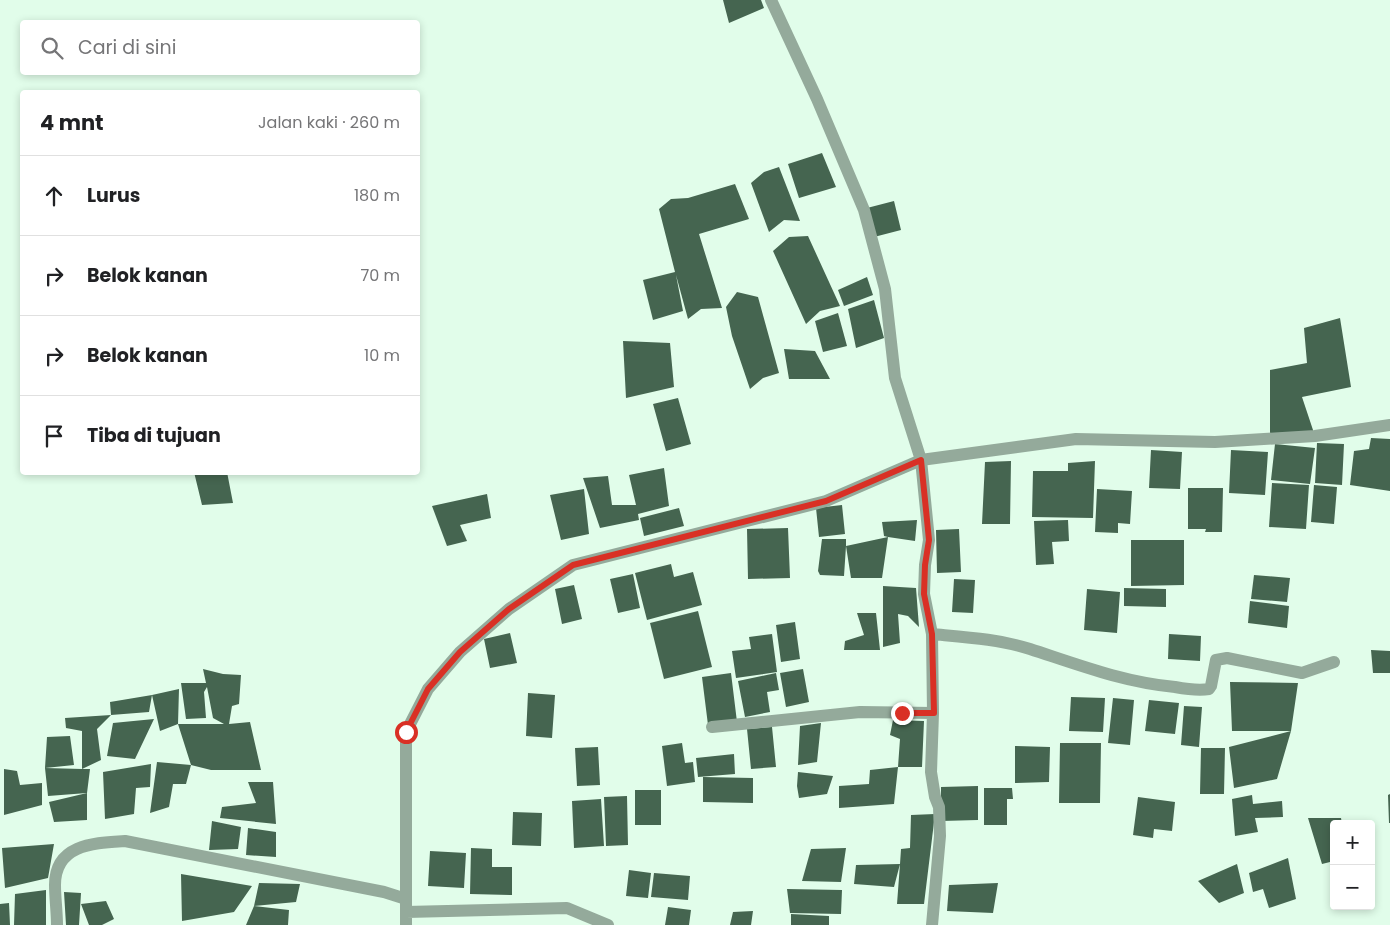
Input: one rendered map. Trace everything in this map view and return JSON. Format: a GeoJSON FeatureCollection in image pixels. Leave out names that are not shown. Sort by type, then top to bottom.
{"type":"FeatureCollection","features":[{"type":"Feature","properties":{"kind":"street"},"geometry":{"type":"LineString","coordinates":[[771,0],[817,99],[864,210],[885,289],[895,378],[921,460],[929,540],[925,565],[924,594],[932,634],[934,713],[932,772],[935,796],[939,807],[940,836],[932,925]]}},
{"type":"Feature","properties":{"kind":"street"},"geometry":{"type":"LineString","coordinates":[[406,925],[406,732],[428,689],[460,652],[509,609],[573,565],[826,501],[921,460],[1076,439],[1215,442],[1315,436],[1390,425]]}},
{"type":"Feature","properties":{"kind":"street"},"geometry":{"type":"LineString","coordinates":[[932,634],[975,638],[1028,649],[1113,677],[1203,690],[1209,689],[1211,686],[1216,660],[1220,658],[1302,673],[1334,662]]}},
{"type":"Feature","properties":{"kind":"street"},"geometry":{"type":"LineString","coordinates":[[712,726],[860,712],[934,713]]}},
{"type":"Feature","properties":{"kind":"street"},"geometry":{"type":"LineString","coordinates":[[57,925],[55,884],[59,863],[75,849],[93,844],[125,841],[384,892],[406,905],[567,908],[608,925]]}},
{"type":"Feature","properties":{"kind":"building"},"geometry":{"type":"Polygon","coordinates":[[[723,0],[761,0],[764,8],[729,23],[723,0]]]}},
{"type":"Feature","properties":{"kind":"building"},"geometry":{"type":"Polygon","coordinates":[[[822,153],[836,187],[799,198],[788,164],[822,153]]]}},
{"type":"Feature","properties":{"kind":"building"},"geometry":{"type":"Polygon","coordinates":[[[779,167],[800,221],[784,220],[769,232],[751,183],[764,172],[779,167]]]}},
{"type":"Feature","properties":{"kind":"building"},"geometry":{"type":"Polygon","coordinates":[[[735,184],[749,219],[699,234],[722,308],[701,309],[688,319],[676,275],[683,311],[653,320],[643,280],[675,272],[659,209],[671,199],[688,198],[735,184]]]}},
{"type":"Feature","properties":{"kind":"building"},"geometry":{"type":"Polygon","coordinates":[[[894,201],[901,230],[874,237],[867,208],[894,201]]]}},
{"type":"Feature","properties":{"kind":"building"},"geometry":{"type":"Polygon","coordinates":[[[808,236],[840,306],[820,311],[806,324],[773,251],[789,237],[808,236]]]}},
{"type":"Feature","properties":{"kind":"building"},"geometry":{"type":"Polygon","coordinates":[[[867,277],[873,295],[844,306],[838,290],[867,277]]]}},
{"type":"Feature","properties":{"kind":"building"},"geometry":{"type":"Polygon","coordinates":[[[737,292],[758,297],[779,373],[763,378],[750,389],[732,336],[726,307],[737,292]]]}},
{"type":"Feature","properties":{"kind":"building"},"geometry":{"type":"Polygon","coordinates":[[[874,300],[884,338],[856,348],[848,309],[874,300]]]}},
{"type":"Feature","properties":{"kind":"building"},"geometry":{"type":"Polygon","coordinates":[[[838,313],[847,346],[823,352],[815,321],[838,313]]]}},
{"type":"Feature","properties":{"kind":"building"},"geometry":{"type":"Polygon","coordinates":[[[1340,318],[1351,387],[1302,397],[1315,436],[1270,440],[1270,370],[1307,363],[1304,328],[1340,318]]]}},
{"type":"Feature","properties":{"kind":"building"},"geometry":{"type":"Polygon","coordinates":[[[623,341],[670,343],[674,387],[626,398],[623,341]]]}},
{"type":"Feature","properties":{"kind":"building"},"geometry":{"type":"Polygon","coordinates":[[[784,349],[815,351],[830,379],[789,379],[784,349]]]}},
{"type":"Feature","properties":{"kind":"building"},"geometry":{"type":"Polygon","coordinates":[[[678,398],[691,444],[666,451],[653,404],[678,398]]]}},
{"type":"Feature","properties":{"kind":"building"},"geometry":{"type":"Polygon","coordinates":[[[1371,438],[1390,439],[1390,491],[1350,485],[1354,451],[1369,449],[1371,438]]]}},
{"type":"Feature","properties":{"kind":"building"},"geometry":{"type":"Polygon","coordinates":[[[1317,443],[1344,444],[1342,485],[1315,483],[1317,443]]]}},
{"type":"Feature","properties":{"kind":"building"},"geometry":{"type":"Polygon","coordinates":[[[1275,444],[1315,448],[1310,484],[1271,480],[1275,444]]]}},
{"type":"Feature","properties":{"kind":"building"},"geometry":{"type":"Polygon","coordinates":[[[1151,450],[1182,452],[1180,489],[1149,488],[1151,450]]]}},
{"type":"Feature","properties":{"kind":"building"},"geometry":{"type":"Polygon","coordinates":[[[1231,450],[1268,452],[1265,495],[1229,493],[1231,450]]]}},
{"type":"Feature","properties":{"kind":"building"},"geometry":{"type":"Polygon","coordinates":[[[1011,461],[1010,524],[982,524],[985,462],[1011,461]]]}},
{"type":"Feature","properties":{"kind":"building"},"geometry":{"type":"Polygon","coordinates":[[[1095,461],[1093,518],[1032,517],[1033,471],[1068,471],[1068,463],[1095,461]]]}},
{"type":"Feature","properties":{"kind":"building"},"geometry":{"type":"Polygon","coordinates":[[[664,468],[669,506],[638,514],[639,520],[600,528],[583,478],[608,476],[612,505],[636,505],[629,475],[664,468]]]}},
{"type":"Feature","properties":{"kind":"building"},"geometry":{"type":"Polygon","coordinates":[[[195,475],[228,475],[233,503],[202,505],[195,475]]]}},
{"type":"Feature","properties":{"kind":"building"},"geometry":{"type":"Polygon","coordinates":[[[1272,483],[1309,485],[1306,529],[1269,527],[1272,483]]]}},
{"type":"Feature","properties":{"kind":"building"},"geometry":{"type":"Polygon","coordinates":[[[1314,485],[1337,487],[1334,524],[1311,522],[1314,485]]]}},
{"type":"Feature","properties":{"kind":"building"},"geometry":{"type":"Polygon","coordinates":[[[1188,488],[1223,488],[1222,532],[1205,532],[1206,529],[1188,529],[1188,488]]]}},
{"type":"Feature","properties":{"kind":"building"},"geometry":{"type":"Polygon","coordinates":[[[584,489],[589,534],[561,540],[550,495],[584,489]]]}},
{"type":"Feature","properties":{"kind":"building"},"geometry":{"type":"Polygon","coordinates":[[[1097,489],[1132,491],[1130,524],[1118,523],[1118,533],[1095,532],[1097,489]]]}},
{"type":"Feature","properties":{"kind":"building"},"geometry":{"type":"Polygon","coordinates":[[[487,494],[491,518],[460,525],[467,541],[447,546],[432,506],[487,494]]]}},
{"type":"Feature","properties":{"kind":"building"},"geometry":{"type":"Polygon","coordinates":[[[842,505],[845,534],[819,537],[816,508],[842,505]]]}},
{"type":"Feature","properties":{"kind":"building"},"geometry":{"type":"Polygon","coordinates":[[[679,508],[684,526],[644,536],[640,518],[679,508]]]}},
{"type":"Feature","properties":{"kind":"building"},"geometry":{"type":"Polygon","coordinates":[[[917,520],[915,541],[884,536],[882,522],[917,520]]]}},
{"type":"Feature","properties":{"kind":"building"},"geometry":{"type":"Polygon","coordinates":[[[1068,520],[1069,541],[1052,542],[1054,564],[1036,565],[1034,521],[1068,520]]]}},
{"type":"Feature","properties":{"kind":"building"},"geometry":{"type":"Polygon","coordinates":[[[788,528],[790,578],[748,579],[747,529],[788,528]]]}},
{"type":"Feature","properties":{"kind":"building"},"geometry":{"type":"Polygon","coordinates":[[[959,529],[961,572],[937,573],[936,530],[959,529]]]}},
{"type":"Feature","properties":{"kind":"building"},"geometry":{"type":"Polygon","coordinates":[[[888,537],[882,578],[851,578],[846,546],[888,537]]]}},
{"type":"Feature","properties":{"kind":"building"},"geometry":{"type":"Polygon","coordinates":[[[822,539],[846,539],[844,576],[820,575],[818,571],[822,539]]]}},
{"type":"Feature","properties":{"kind":"building"},"geometry":{"type":"Polygon","coordinates":[[[1131,540],[1184,540],[1184,585],[1131,586],[1131,540]]]}},
{"type":"Feature","properties":{"kind":"building"},"geometry":{"type":"Polygon","coordinates":[[[671,564],[674,577],[693,572],[702,605],[647,620],[635,573],[671,564]]]}},
{"type":"Feature","properties":{"kind":"building"},"geometry":{"type":"Polygon","coordinates":[[[633,574],[640,608],[618,613],[610,579],[633,574]]]}},
{"type":"Feature","properties":{"kind":"building"},"geometry":{"type":"Polygon","coordinates":[[[1254,575],[1290,578],[1287,602],[1251,599],[1254,575]]]}},
{"type":"Feature","properties":{"kind":"building"},"geometry":{"type":"Polygon","coordinates":[[[954,579],[975,580],[973,613],[952,612],[954,579]]]}},
{"type":"Feature","properties":{"kind":"building"},"geometry":{"type":"Polygon","coordinates":[[[574,585],[582,619],[562,624],[555,589],[574,585]]]}},
{"type":"Feature","properties":{"kind":"building"},"geometry":{"type":"Polygon","coordinates":[[[883,586],[916,588],[919,627],[908,616],[898,614],[900,643],[883,647],[883,586]]]}},
{"type":"Feature","properties":{"kind":"building"},"geometry":{"type":"Polygon","coordinates":[[[1124,588],[1166,589],[1166,607],[1124,606],[1124,588]]]}},
{"type":"Feature","properties":{"kind":"building"},"geometry":{"type":"Polygon","coordinates":[[[1087,589],[1120,592],[1117,633],[1084,630],[1087,589]]]}},
{"type":"Feature","properties":{"kind":"building"},"geometry":{"type":"Polygon","coordinates":[[[1250,601],[1289,606],[1287,628],[1248,623],[1250,601]]]}},
{"type":"Feature","properties":{"kind":"building"},"geometry":{"type":"Polygon","coordinates":[[[698,611],[712,667],[664,679],[650,623],[698,611]]]}},
{"type":"Feature","properties":{"kind":"building"},"geometry":{"type":"Polygon","coordinates":[[[857,613],[876,613],[880,650],[844,650],[845,641],[864,635],[857,613]]]}},
{"type":"Feature","properties":{"kind":"building"},"geometry":{"type":"Polygon","coordinates":[[[795,622],[800,659],[781,662],[776,625],[795,622]]]}},
{"type":"Feature","properties":{"kind":"building"},"geometry":{"type":"Polygon","coordinates":[[[510,633],[517,663],[490,668],[484,639],[510,633]]]}},
{"type":"Feature","properties":{"kind":"building"},"geometry":{"type":"Polygon","coordinates":[[[772,634],[777,672],[736,678],[732,651],[751,649],[749,637],[772,634]]]}},
{"type":"Feature","properties":{"kind":"building"},"geometry":{"type":"Polygon","coordinates":[[[1169,634],[1201,636],[1200,661],[1168,659],[1169,634]]]}},
{"type":"Feature","properties":{"kind":"building"},"geometry":{"type":"Polygon","coordinates":[[[1371,650],[1390,651],[1390,673],[1373,673],[1371,650]]]}},
{"type":"Feature","properties":{"kind":"building"},"geometry":{"type":"Polygon","coordinates":[[[203,669],[223,674],[241,675],[239,704],[232,706],[229,724],[250,722],[261,770],[211,770],[191,765],[178,724],[224,724],[213,718],[207,687],[204,692],[206,718],[186,719],[181,683],[206,683],[203,669]]]}},
{"type":"Feature","properties":{"kind":"building"},"geometry":{"type":"Polygon","coordinates":[[[803,669],[809,702],[786,707],[780,673],[803,669]]]}},
{"type":"Feature","properties":{"kind":"building"},"geometry":{"type":"Polygon","coordinates":[[[731,673],[737,722],[708,725],[702,677],[731,673]]]}},
{"type":"Feature","properties":{"kind":"building"},"geometry":{"type":"Polygon","coordinates":[[[776,673],[779,690],[767,692],[770,712],[745,717],[738,681],[776,673]]]}},
{"type":"Feature","properties":{"kind":"building"},"geometry":{"type":"Polygon","coordinates":[[[1230,682],[1298,683],[1291,731],[1232,731],[1230,682]]]}},
{"type":"Feature","properties":{"kind":"building"},"geometry":{"type":"Polygon","coordinates":[[[179,689],[178,724],[160,731],[152,695],[179,689]]]}},
{"type":"Feature","properties":{"kind":"building"},"geometry":{"type":"Polygon","coordinates":[[[528,693],[555,695],[552,738],[526,736],[528,693]]]}},
{"type":"Feature","properties":{"kind":"building"},"geometry":{"type":"Polygon","coordinates":[[[152,695],[149,712],[111,715],[110,702],[152,695]]]}},
{"type":"Feature","properties":{"kind":"building"},"geometry":{"type":"Polygon","coordinates":[[[1071,697],[1105,698],[1103,732],[1069,731],[1071,697]]]}},
{"type":"Feature","properties":{"kind":"building"},"geometry":{"type":"Polygon","coordinates":[[[1113,698],[1134,700],[1130,745],[1108,743],[1113,698]]]}},
{"type":"Feature","properties":{"kind":"building"},"geometry":{"type":"Polygon","coordinates":[[[1149,700],[1179,703],[1175,734],[1145,731],[1149,700]]]}},
{"type":"Feature","properties":{"kind":"building"},"geometry":{"type":"Polygon","coordinates":[[[1184,706],[1202,707],[1199,747],[1181,745],[1184,706]]]}},
{"type":"Feature","properties":{"kind":"building"},"geometry":{"type":"Polygon","coordinates":[[[111,715],[97,729],[101,760],[82,769],[82,731],[66,728],[65,718],[111,715]]]}},
{"type":"Feature","properties":{"kind":"building"},"geometry":{"type":"Polygon","coordinates":[[[154,719],[135,759],[107,756],[113,723],[154,719]]]}},
{"type":"Feature","properties":{"kind":"building"},"geometry":{"type":"Polygon","coordinates":[[[893,720],[924,721],[922,767],[898,767],[900,739],[890,735],[893,720]]]}},
{"type":"Feature","properties":{"kind":"building"},"geometry":{"type":"Polygon","coordinates":[[[821,723],[817,762],[798,765],[800,726],[821,723]]]}},
{"type":"Feature","properties":{"kind":"building"},"geometry":{"type":"Polygon","coordinates":[[[772,727],[776,767],[751,769],[747,729],[772,727]]]}},
{"type":"Feature","properties":{"kind":"building"},"geometry":{"type":"Polygon","coordinates":[[[1291,731],[1277,779],[1234,788],[1229,747],[1291,731]]]}},
{"type":"Feature","properties":{"kind":"building"},"geometry":{"type":"Polygon","coordinates":[[[70,736],[74,765],[45,768],[47,737],[70,736]]]}},
{"type":"Feature","properties":{"kind":"building"},"geometry":{"type":"Polygon","coordinates":[[[682,743],[685,763],[693,762],[695,782],[667,786],[662,746],[682,743]]]}},
{"type":"Feature","properties":{"kind":"building"},"geometry":{"type":"Polygon","coordinates":[[[1060,743],[1101,743],[1100,803],[1059,803],[1060,743]]]}},
{"type":"Feature","properties":{"kind":"building"},"geometry":{"type":"Polygon","coordinates":[[[1015,746],[1050,747],[1049,782],[1015,783],[1015,746]]]}},
{"type":"Feature","properties":{"kind":"building"},"geometry":{"type":"Polygon","coordinates":[[[598,747],[600,785],[577,786],[575,748],[598,747]]]}},
{"type":"Feature","properties":{"kind":"building"},"geometry":{"type":"Polygon","coordinates":[[[1201,748],[1225,748],[1224,794],[1200,794],[1201,748]]]}},
{"type":"Feature","properties":{"kind":"building"},"geometry":{"type":"Polygon","coordinates":[[[734,754],[735,774],[698,777],[696,758],[734,754]]]}},
{"type":"Feature","properties":{"kind":"building"},"geometry":{"type":"Polygon","coordinates":[[[157,762],[191,765],[186,784],[173,784],[169,807],[150,813],[157,762]]]}},
{"type":"Feature","properties":{"kind":"building"},"geometry":{"type":"Polygon","coordinates":[[[151,764],[150,787],[136,788],[134,814],[105,819],[103,772],[151,764]]]}},
{"type":"Feature","properties":{"kind":"building"},"geometry":{"type":"Polygon","coordinates":[[[898,767],[894,804],[839,808],[839,786],[869,784],[870,770],[898,767]]]}},
{"type":"Feature","properties":{"kind":"building"},"geometry":{"type":"Polygon","coordinates":[[[45,768],[90,769],[87,793],[48,796],[45,768]]]}},
{"type":"Feature","properties":{"kind":"building"},"geometry":{"type":"Polygon","coordinates":[[[4,769],[17,771],[20,785],[42,783],[42,805],[4,815],[4,769]]]}},
{"type":"Feature","properties":{"kind":"building"},"geometry":{"type":"Polygon","coordinates":[[[798,772],[833,776],[827,794],[799,798],[797,786],[798,772]]]}},
{"type":"Feature","properties":{"kind":"building"},"geometry":{"type":"Polygon","coordinates":[[[703,777],[753,778],[753,803],[703,802],[703,777]]]}},
{"type":"Feature","properties":{"kind":"building"},"geometry":{"type":"Polygon","coordinates":[[[248,782],[273,782],[276,824],[220,818],[222,807],[256,803],[248,782]]]}},
{"type":"Feature","properties":{"kind":"building"},"geometry":{"type":"Polygon","coordinates":[[[978,786],[978,820],[941,821],[941,787],[978,786]]]}},
{"type":"Feature","properties":{"kind":"building"},"geometry":{"type":"Polygon","coordinates":[[[984,788],[1012,788],[1013,799],[1007,799],[1007,825],[984,825],[984,788]]]}},
{"type":"Feature","properties":{"kind":"building"},"geometry":{"type":"Polygon","coordinates":[[[635,790],[661,790],[661,825],[635,825],[635,790]]]}},
{"type":"Feature","properties":{"kind":"building"},"geometry":{"type":"Polygon","coordinates":[[[87,793],[87,820],[54,822],[49,802],[87,793]]]}},
{"type":"Feature","properties":{"kind":"building"},"geometry":{"type":"Polygon","coordinates":[[[1390,794],[1390,823],[1389,823],[1388,795],[1390,794]]]}},
{"type":"Feature","properties":{"kind":"building"},"geometry":{"type":"Polygon","coordinates":[[[1252,795],[1253,804],[1282,801],[1283,817],[1255,818],[1258,832],[1235,836],[1232,799],[1252,795]]]}},
{"type":"Feature","properties":{"kind":"building"},"geometry":{"type":"Polygon","coordinates":[[[627,796],[628,845],[606,846],[604,797],[627,796]]]}},
{"type":"Feature","properties":{"kind":"building"},"geometry":{"type":"Polygon","coordinates":[[[1138,797],[1175,802],[1172,831],[1154,829],[1153,838],[1133,835],[1138,797]]]}},
{"type":"Feature","properties":{"kind":"building"},"geometry":{"type":"Polygon","coordinates":[[[601,799],[604,846],[574,848],[572,801],[601,799]]]}},
{"type":"Feature","properties":{"kind":"building"},"geometry":{"type":"Polygon","coordinates":[[[513,812],[542,813],[541,846],[512,845],[513,812]]]}},
{"type":"Feature","properties":{"kind":"building"},"geometry":{"type":"Polygon","coordinates":[[[935,814],[924,904],[897,904],[901,849],[910,848],[911,815],[935,814]]]}},
{"type":"Feature","properties":{"kind":"building"},"geometry":{"type":"Polygon","coordinates":[[[1308,818],[1341,818],[1341,820],[1330,820],[1330,862],[1322,864],[1308,818]]]}},
{"type":"Feature","properties":{"kind":"building"},"geometry":{"type":"Polygon","coordinates":[[[212,821],[241,827],[238,849],[209,850],[212,821]]]}},
{"type":"Feature","properties":{"kind":"building"},"geometry":{"type":"Polygon","coordinates":[[[248,828],[276,832],[276,857],[246,855],[248,828]]]}},
{"type":"Feature","properties":{"kind":"building"},"geometry":{"type":"Polygon","coordinates":[[[54,844],[48,878],[5,888],[2,848],[54,844]]]}},
{"type":"Feature","properties":{"kind":"building"},"geometry":{"type":"Polygon","coordinates":[[[471,848],[492,849],[492,867],[512,867],[512,895],[470,894],[471,848]]]}},
{"type":"Feature","properties":{"kind":"building"},"geometry":{"type":"Polygon","coordinates":[[[846,848],[841,882],[802,881],[811,849],[846,848]]]}},
{"type":"Feature","properties":{"kind":"building"},"geometry":{"type":"Polygon","coordinates":[[[430,851],[466,853],[464,888],[428,886],[430,851]]]}},
{"type":"Feature","properties":{"kind":"building"},"geometry":{"type":"Polygon","coordinates":[[[1288,858],[1296,899],[1269,908],[1263,889],[1253,892],[1249,873],[1288,858]]]}},
{"type":"Feature","properties":{"kind":"building"},"geometry":{"type":"Polygon","coordinates":[[[900,864],[894,887],[854,884],[856,865],[900,864]]]}},
{"type":"Feature","properties":{"kind":"building"},"geometry":{"type":"Polygon","coordinates":[[[1237,864],[1244,893],[1219,903],[1198,881],[1237,864]]]}},
{"type":"Feature","properties":{"kind":"building"},"geometry":{"type":"Polygon","coordinates":[[[629,870],[651,873],[648,898],[626,896],[629,870]]]}},
{"type":"Feature","properties":{"kind":"building"},"geometry":{"type":"Polygon","coordinates":[[[654,873],[690,876],[688,900],[651,897],[654,873]]]}},
{"type":"Feature","properties":{"kind":"building"},"geometry":{"type":"Polygon","coordinates":[[[181,874],[252,886],[234,912],[182,921],[181,874]]]}},
{"type":"Feature","properties":{"kind":"building"},"geometry":{"type":"Polygon","coordinates":[[[259,883],[300,884],[296,902],[254,906],[259,883]]]}},
{"type":"Feature","properties":{"kind":"building"},"geometry":{"type":"Polygon","coordinates":[[[998,883],[993,913],[947,911],[949,885],[998,883]]]}},
{"type":"Feature","properties":{"kind":"building"},"geometry":{"type":"Polygon","coordinates":[[[787,889],[842,890],[841,914],[790,913],[787,889]]]}},
{"type":"Feature","properties":{"kind":"building"},"geometry":{"type":"Polygon","coordinates":[[[46,890],[46,925],[14,925],[15,894],[46,890]]]}},
{"type":"Feature","properties":{"kind":"building"},"geometry":{"type":"Polygon","coordinates":[[[64,892],[81,893],[79,925],[66,925],[64,892]]]}},
{"type":"Feature","properties":{"kind":"building"},"geometry":{"type":"Polygon","coordinates":[[[106,901],[114,919],[102,925],[89,925],[81,904],[106,901]]]}},
{"type":"Feature","properties":{"kind":"building"},"geometry":{"type":"Polygon","coordinates":[[[9,903],[10,925],[0,925],[0,904],[9,903]]]}},
{"type":"Feature","properties":{"kind":"building"},"geometry":{"type":"Polygon","coordinates":[[[254,906],[289,910],[288,925],[246,925],[254,906]]]}},
{"type":"Feature","properties":{"kind":"building"},"geometry":{"type":"Polygon","coordinates":[[[668,907],[691,910],[689,925],[665,925],[668,907]]]}},
{"type":"Feature","properties":{"kind":"building"},"geometry":{"type":"Polygon","coordinates":[[[753,911],[751,925],[730,925],[733,912],[753,911]]]}},
{"type":"Feature","properties":{"kind":"building"},"geometry":{"type":"Polygon","coordinates":[[[791,914],[829,916],[829,925],[791,925],[791,914]]]}},
{"type":"Feature","properties":{"kind":"route"},"geometry":{"type":"LineString","coordinates":[[406,732],[428,689],[460,652],[509,609],[573,565],[826,501],[921,460],[929,540],[925,565],[924,594],[932,634],[934,713],[902,713]]}}]}
